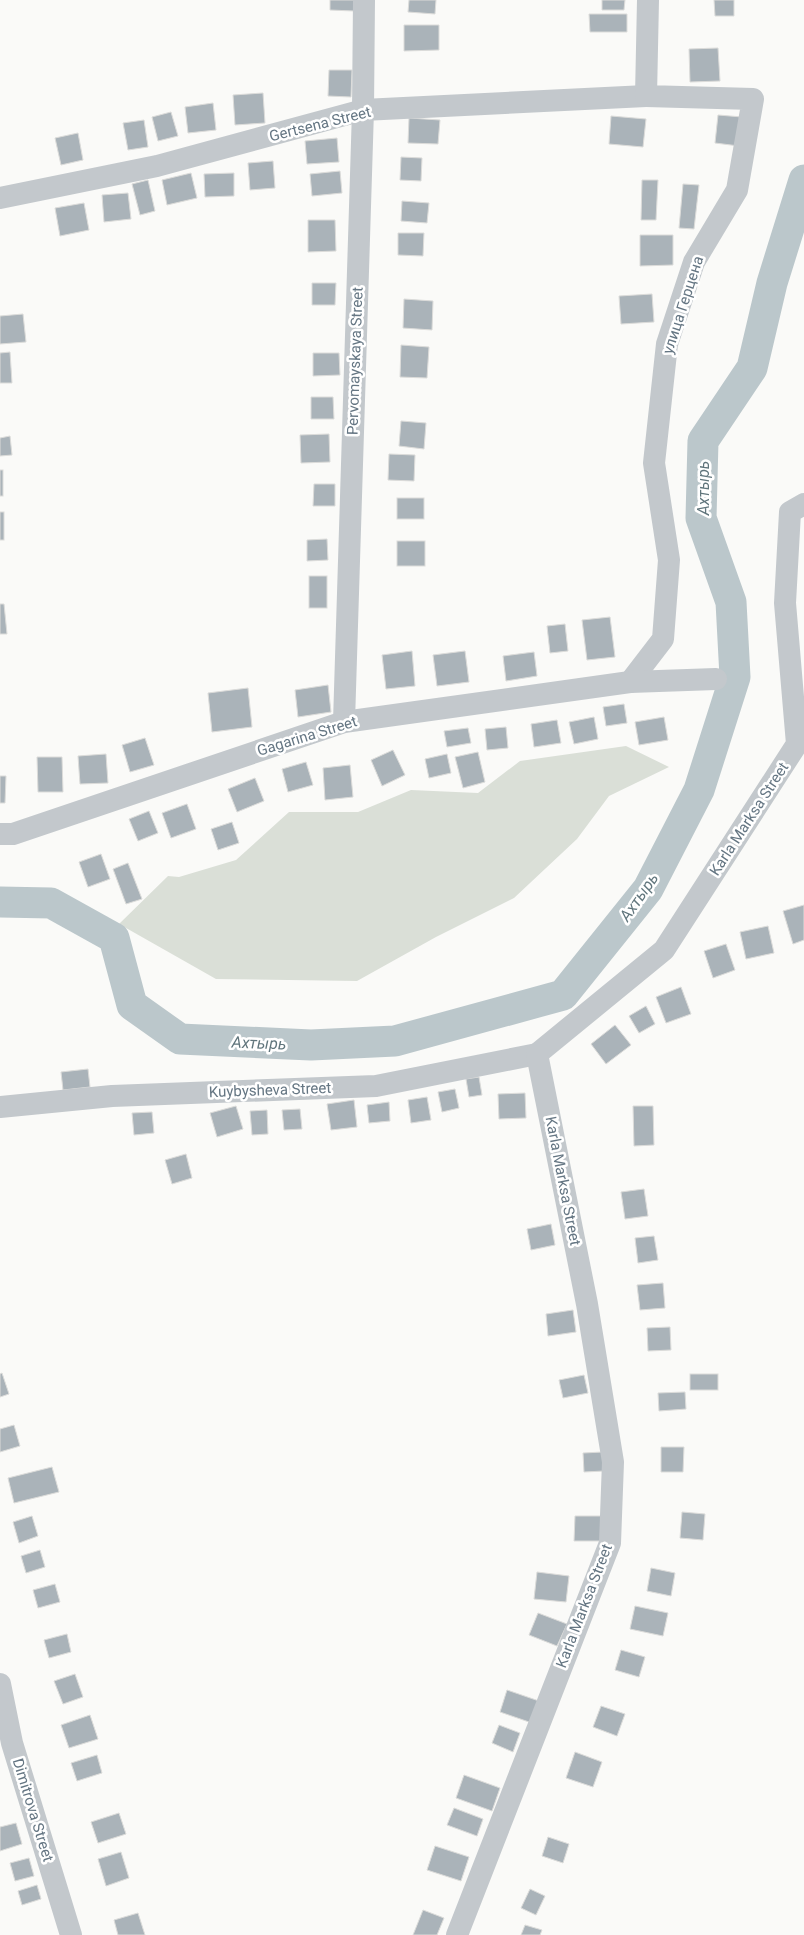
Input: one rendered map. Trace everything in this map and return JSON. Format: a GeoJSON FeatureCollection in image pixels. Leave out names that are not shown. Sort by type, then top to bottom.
{"type":"FeatureCollection","features":[{"type":"Feature","properties":{"kind":"street","name":"Pervomayskaya Street"},"geometry":{"type":"LineString","coordinates":[[344,722],[363,110],[364,0]]}},
{"type":"Feature","properties":{"kind":"street"},"geometry":{"type":"LineString","coordinates":[[646,96],[648,0]]}},
{"type":"Feature","properties":{"kind":"street","name":"Gertsena Street"},"geometry":{"type":"LineString","coordinates":[[0,198],[157,166],[363,110],[646,96]]}},
{"type":"Feature","properties":{"kind":"street","name":"улица Герцена"},"geometry":{"type":"LineString","coordinates":[[630,682],[663,639],[669,560],[654,463],[667,344],[694,262],[737,190],[753,99],[646,96]]}},
{"type":"Feature","properties":{"kind":"street","name":"Karla Marksa Street"},"geometry":{"type":"LineString","coordinates":[[457,1935],[610,1543],[613,1462],[588,1304],[537,1054],[664,950],[797,744],[784,603],[790,512],[804,504]]}},
{"type":"Feature","properties":{"kind":"street","name":"Gagarina Street"},"geometry":{"type":"LineString","coordinates":[[0,834],[13,834],[344,722],[630,682],[716,679]]}},
{"type":"Feature","properties":{"kind":"street","name":"Kuybysheva Street"},"geometry":{"type":"LineString","coordinates":[[0,1108],[112,1096],[376,1086],[537,1054]]}},
{"type":"Feature","properties":{"kind":"street","name":"Dimitrova Street"},"geometry":{"type":"LineString","coordinates":[[0,1684],[12,1743],[71,1935]]}},
{"type":"Feature","properties":{"kind":"shaded area"},"geometry":{"type":"Polygon","coordinates":[[[626,746],[669,767],[609,796],[577,839],[514,898],[436,937],[357,981],[216,979],[119,924],[168,876],[179,877],[236,860],[289,812],[358,812],[411,790],[478,793],[520,761],[626,746]]]}},
{"type":"Feature","properties":{"kind":"building"},"geometry":{"type":"Polygon","coordinates":[[[330,0],[354,0],[354,11],[330,10],[330,0]]]}},
{"type":"Feature","properties":{"kind":"building"},"geometry":{"type":"Polygon","coordinates":[[[409,0],[436,0],[435,14],[408,12],[409,0]]]}},
{"type":"Feature","properties":{"kind":"building"},"geometry":{"type":"Polygon","coordinates":[[[602,0],[625,0],[624,10],[602,10],[602,0]]]}},
{"type":"Feature","properties":{"kind":"building"},"geometry":{"type":"Polygon","coordinates":[[[714,0],[734,0],[734,16],[715,16],[714,0]]]}},
{"type":"Feature","properties":{"kind":"building"},"geometry":{"type":"Polygon","coordinates":[[[589,14],[627,14],[627,32],[590,32],[589,14]]]}},
{"type":"Feature","properties":{"kind":"building"},"geometry":{"type":"Polygon","coordinates":[[[404,25],[439,25],[439,50],[404,51],[404,25]]]}},
{"type":"Feature","properties":{"kind":"building"},"geometry":{"type":"Polygon","coordinates":[[[718,48],[720,81],[690,82],[689,49],[718,48]]]}},
{"type":"Feature","properties":{"kind":"building"},"geometry":{"type":"Polygon","coordinates":[[[329,70],[352,70],[351,97],[328,96],[329,70]]]}},
{"type":"Feature","properties":{"kind":"building"},"geometry":{"type":"Polygon","coordinates":[[[263,93],[265,123],[235,125],[233,95],[263,93]]]}},
{"type":"Feature","properties":{"kind":"building"},"geometry":{"type":"Polygon","coordinates":[[[213,103],[216,130],[188,133],[185,107],[213,103]]]}},
{"type":"Feature","properties":{"kind":"building"},"geometry":{"type":"Polygon","coordinates":[[[171,112],[178,136],[158,141],[152,117],[171,112]]]}},
{"type":"Feature","properties":{"kind":"building"},"geometry":{"type":"Polygon","coordinates":[[[718,115],[742,117],[739,146],[715,143],[718,115]]]}},
{"type":"Feature","properties":{"kind":"building"},"geometry":{"type":"Polygon","coordinates":[[[611,116],[646,119],[643,147],[609,144],[611,116]]]}},
{"type":"Feature","properties":{"kind":"building"},"geometry":{"type":"Polygon","coordinates":[[[409,118],[440,120],[438,144],[408,143],[409,118]]]}},
{"type":"Feature","properties":{"kind":"building"},"geometry":{"type":"Polygon","coordinates":[[[144,120],[148,147],[128,150],[123,123],[144,120]]]}},
{"type":"Feature","properties":{"kind":"building"},"geometry":{"type":"Polygon","coordinates":[[[78,133],[83,160],[61,165],[55,138],[78,133]]]}},
{"type":"Feature","properties":{"kind":"building"},"geometry":{"type":"Polygon","coordinates":[[[337,138],[339,162],[307,164],[305,141],[337,138]]]}},
{"type":"Feature","properties":{"kind":"building"},"geometry":{"type":"Polygon","coordinates":[[[401,157],[422,158],[421,181],[400,180],[401,157]]]}},
{"type":"Feature","properties":{"kind":"building"},"geometry":{"type":"Polygon","coordinates":[[[273,161],[275,188],[250,190],[248,163],[273,161]]]}},
{"type":"Feature","properties":{"kind":"building"},"geometry":{"type":"Polygon","coordinates":[[[340,171],[342,193],[312,196],[310,174],[340,171]]]}},
{"type":"Feature","properties":{"kind":"building"},"geometry":{"type":"Polygon","coordinates":[[[191,173],[197,198],[167,205],[162,180],[191,173]]]}},
{"type":"Feature","properties":{"kind":"building"},"geometry":{"type":"Polygon","coordinates":[[[234,173],[234,196],[205,197],[204,174],[234,173]]]}},
{"type":"Feature","properties":{"kind":"building"},"geometry":{"type":"Polygon","coordinates":[[[148,180],[155,211],[140,215],[132,184],[148,180]]]}},
{"type":"Feature","properties":{"kind":"building"},"geometry":{"type":"Polygon","coordinates":[[[642,180],[658,180],[656,220],[641,220],[642,180]]]}},
{"type":"Feature","properties":{"kind":"building"},"geometry":{"type":"Polygon","coordinates":[[[683,184],[699,185],[694,229],[679,228],[683,184]]]}},
{"type":"Feature","properties":{"kind":"building"},"geometry":{"type":"Polygon","coordinates":[[[128,193],[131,219],[104,222],[102,195],[128,193]]]}},
{"type":"Feature","properties":{"kind":"building"},"geometry":{"type":"Polygon","coordinates":[[[402,201],[429,203],[427,223],[401,221],[402,201]]]}},
{"type":"Feature","properties":{"kind":"building"},"geometry":{"type":"Polygon","coordinates":[[[84,203],[89,230],[60,236],[55,208],[84,203]]]}},
{"type":"Feature","properties":{"kind":"building"},"geometry":{"type":"Polygon","coordinates":[[[308,220],[335,220],[336,251],[308,252],[308,220]]]}},
{"type":"Feature","properties":{"kind":"building"},"geometry":{"type":"Polygon","coordinates":[[[398,233],[424,233],[423,256],[398,255],[398,233]]]}},
{"type":"Feature","properties":{"kind":"building"},"geometry":{"type":"Polygon","coordinates":[[[640,235],[673,235],[673,265],[640,266],[640,235]]]}},
{"type":"Feature","properties":{"kind":"building"},"geometry":{"type":"Polygon","coordinates":[[[312,283],[336,283],[335,305],[312,305],[312,283]]]}},
{"type":"Feature","properties":{"kind":"building"},"geometry":{"type":"Polygon","coordinates":[[[652,294],[654,322],[621,324],[619,296],[652,294]]]}},
{"type":"Feature","properties":{"kind":"building"},"geometry":{"type":"Polygon","coordinates":[[[404,299],[433,301],[432,330],[403,328],[404,299]]]}},
{"type":"Feature","properties":{"kind":"building"},"geometry":{"type":"Polygon","coordinates":[[[23,314],[26,342],[0,344],[0,316],[23,314]]]}},
{"type":"Feature","properties":{"kind":"building"},"geometry":{"type":"Polygon","coordinates":[[[401,345],[429,347],[427,378],[400,377],[401,345]]]}},
{"type":"Feature","properties":{"kind":"building"},"geometry":{"type":"Polygon","coordinates":[[[10,352],[12,383],[0,383],[0,353],[10,352]]]}},
{"type":"Feature","properties":{"kind":"building"},"geometry":{"type":"Polygon","coordinates":[[[313,353],[339,353],[340,375],[313,376],[313,353]]]}},
{"type":"Feature","properties":{"kind":"building"},"geometry":{"type":"Polygon","coordinates":[[[311,397],[333,397],[334,419],[311,419],[311,397]]]}},
{"type":"Feature","properties":{"kind":"building"},"geometry":{"type":"Polygon","coordinates":[[[401,421],[426,423],[424,449],[399,446],[401,421]]]}},
{"type":"Feature","properties":{"kind":"building"},"geometry":{"type":"Polygon","coordinates":[[[329,434],[330,462],[301,463],[300,435],[329,434]]]}},
{"type":"Feature","properties":{"kind":"building"},"geometry":{"type":"Polygon","coordinates":[[[10,436],[12,455],[0,456],[0,438],[10,436]]]}},
{"type":"Feature","properties":{"kind":"building"},"geometry":{"type":"Polygon","coordinates":[[[389,454],[415,455],[414,481],[388,480],[389,454]]]}},
{"type":"Feature","properties":{"kind":"building"},"geometry":{"type":"Polygon","coordinates":[[[0,470],[3,470],[3,496],[0,496],[0,470]]]}},
{"type":"Feature","properties":{"kind":"building"},"geometry":{"type":"Polygon","coordinates":[[[314,484],[335,484],[335,506],[313,506],[314,484]]]}},
{"type":"Feature","properties":{"kind":"building"},"geometry":{"type":"Polygon","coordinates":[[[397,498],[424,498],[424,519],[397,519],[397,498]]]}},
{"type":"Feature","properties":{"kind":"building"},"geometry":{"type":"Polygon","coordinates":[[[0,512],[4,512],[4,540],[0,540],[0,512]]]}},
{"type":"Feature","properties":{"kind":"building"},"geometry":{"type":"Polygon","coordinates":[[[327,539],[328,560],[307,561],[307,540],[327,539]]]}},
{"type":"Feature","properties":{"kind":"building"},"geometry":{"type":"Polygon","coordinates":[[[397,541],[425,541],[425,566],[397,566],[397,541]]]}},
{"type":"Feature","properties":{"kind":"building"},"geometry":{"type":"Polygon","coordinates":[[[309,576],[327,576],[327,608],[309,608],[309,576]]]}},
{"type":"Feature","properties":{"kind":"building"},"geometry":{"type":"Polygon","coordinates":[[[0,604],[4,604],[7,634],[0,634],[0,604]]]}},
{"type":"Feature","properties":{"kind":"building"},"geometry":{"type":"Polygon","coordinates":[[[610,617],[615,657],[587,660],[582,620],[610,617]]]}},
{"type":"Feature","properties":{"kind":"building"},"geometry":{"type":"Polygon","coordinates":[[[565,624],[568,651],[550,653],[547,626],[565,624]]]}},
{"type":"Feature","properties":{"kind":"building"},"geometry":{"type":"Polygon","coordinates":[[[412,651],[415,686],[386,689],[382,655],[412,651]]]}},
{"type":"Feature","properties":{"kind":"building"},"geometry":{"type":"Polygon","coordinates":[[[465,651],[469,682],[437,686],[433,655],[465,651]]]}},
{"type":"Feature","properties":{"kind":"building"},"geometry":{"type":"Polygon","coordinates":[[[534,652],[537,676],[506,681],[503,656],[534,652]]]}},
{"type":"Feature","properties":{"kind":"building"},"geometry":{"type":"Polygon","coordinates":[[[328,685],[331,712],[298,717],[295,690],[328,685]]]}},
{"type":"Feature","properties":{"kind":"building"},"geometry":{"type":"Polygon","coordinates":[[[248,688],[252,727],[212,732],[208,693],[248,688]]]}},
{"type":"Feature","properties":{"kind":"building"},"geometry":{"type":"Polygon","coordinates":[[[624,704],[627,723],[606,726],[603,707],[624,704]]]}},
{"type":"Feature","properties":{"kind":"building"},"geometry":{"type":"Polygon","coordinates":[[[594,717],[598,739],[574,744],[569,722],[594,717]]]}},
{"type":"Feature","properties":{"kind":"building"},"geometry":{"type":"Polygon","coordinates":[[[664,717],[668,740],[639,745],[635,722],[664,717]]]}},
{"type":"Feature","properties":{"kind":"building"},"geometry":{"type":"Polygon","coordinates":[[[557,720],[561,743],[534,747],[531,724],[557,720]]]}},
{"type":"Feature","properties":{"kind":"building"},"geometry":{"type":"Polygon","coordinates":[[[506,727],[508,748],[487,750],[485,729],[506,727]]]}},
{"type":"Feature","properties":{"kind":"building"},"geometry":{"type":"Polygon","coordinates":[[[468,728],[471,743],[447,747],[444,731],[468,728]]]}},
{"type":"Feature","properties":{"kind":"building"},"geometry":{"type":"Polygon","coordinates":[[[145,738],[154,765],[130,772],[122,745],[145,738]]]}},
{"type":"Feature","properties":{"kind":"building"},"geometry":{"type":"Polygon","coordinates":[[[393,750],[405,775],[382,786],[371,760],[393,750]]]}},
{"type":"Feature","properties":{"kind":"building"},"geometry":{"type":"Polygon","coordinates":[[[478,752],[485,782],[463,788],[455,757],[478,752]]]}},
{"type":"Feature","properties":{"kind":"building"},"geometry":{"type":"Polygon","coordinates":[[[106,754],[108,783],[80,784],[78,756],[106,754]]]}},
{"type":"Feature","properties":{"kind":"building"},"geometry":{"type":"Polygon","coordinates":[[[447,754],[451,773],[429,778],[425,759],[447,754]]]}},
{"type":"Feature","properties":{"kind":"building"},"geometry":{"type":"Polygon","coordinates":[[[37,757],[62,757],[63,792],[38,792],[37,757]]]}},
{"type":"Feature","properties":{"kind":"building"},"geometry":{"type":"Polygon","coordinates":[[[306,762],[313,785],[288,792],[282,769],[306,762]]]}},
{"type":"Feature","properties":{"kind":"building"},"geometry":{"type":"Polygon","coordinates":[[[350,765],[353,797],[325,800],[323,768],[350,765]]]}},
{"type":"Feature","properties":{"kind":"building"},"geometry":{"type":"Polygon","coordinates":[[[0,776],[6,776],[5,803],[0,803],[0,776]]]}},
{"type":"Feature","properties":{"kind":"building"},"geometry":{"type":"Polygon","coordinates":[[[255,778],[264,801],[237,812],[228,789],[255,778]]]}},
{"type":"Feature","properties":{"kind":"building"},"geometry":{"type":"Polygon","coordinates":[[[187,804],[196,829],[171,838],[162,813],[187,804]]]}},
{"type":"Feature","properties":{"kind":"building"},"geometry":{"type":"Polygon","coordinates":[[[149,811],[158,833],[138,841],[129,819],[149,811]]]}},
{"type":"Feature","properties":{"kind":"building"},"geometry":{"type":"Polygon","coordinates":[[[232,822],[239,843],[218,850],[211,829],[232,822]]]}},
{"type":"Feature","properties":{"kind":"building"},"geometry":{"type":"Polygon","coordinates":[[[101,854],[110,879],[88,887],[79,862],[101,854]]]}},
{"type":"Feature","properties":{"kind":"building"},"geometry":{"type":"Polygon","coordinates":[[[128,863],[142,899],[126,904],[113,869],[128,863]]]}},
{"type":"Feature","properties":{"kind":"building"},"geometry":{"type":"Polygon","coordinates":[[[804,905],[804,940],[793,944],[783,911],[804,905]]]}},
{"type":"Feature","properties":{"kind":"building"},"geometry":{"type":"Polygon","coordinates":[[[768,926],[774,953],[746,959],[740,932],[768,926]]]}},
{"type":"Feature","properties":{"kind":"building"},"geometry":{"type":"Polygon","coordinates":[[[726,944],[735,970],[713,978],[704,951],[726,944]]]}},
{"type":"Feature","properties":{"kind":"building"},"geometry":{"type":"Polygon","coordinates":[[[681,987],[691,1014],[666,1023],[656,997],[681,987]]]}},
{"type":"Feature","properties":{"kind":"building"},"geometry":{"type":"Polygon","coordinates":[[[646,1006],[655,1024],[639,1033],[629,1016],[646,1006]]]}},
{"type":"Feature","properties":{"kind":"building"},"geometry":{"type":"Polygon","coordinates":[[[615,1025],[631,1045],[606,1064],[591,1044],[615,1025]]]}},
{"type":"Feature","properties":{"kind":"building"},"geometry":{"type":"Polygon","coordinates":[[[88,1069],[90,1087],[63,1090],[61,1072],[88,1069]]]}},
{"type":"Feature","properties":{"kind":"building"},"geometry":{"type":"Polygon","coordinates":[[[479,1077],[482,1095],[469,1097],[466,1079],[479,1077]]]}},
{"type":"Feature","properties":{"kind":"building"},"geometry":{"type":"Polygon","coordinates":[[[455,1089],[459,1108],[442,1112],[438,1092],[455,1089]]]}},
{"type":"Feature","properties":{"kind":"building"},"geometry":{"type":"Polygon","coordinates":[[[525,1093],[526,1118],[499,1119],[498,1094],[525,1093]]]}},
{"type":"Feature","properties":{"kind":"building"},"geometry":{"type":"Polygon","coordinates":[[[427,1097],[431,1120],[411,1123],[408,1100],[427,1097]]]}},
{"type":"Feature","properties":{"kind":"building"},"geometry":{"type":"Polygon","coordinates":[[[354,1100],[357,1127],[331,1130],[327,1104],[354,1100]]]}},
{"type":"Feature","properties":{"kind":"building"},"geometry":{"type":"Polygon","coordinates":[[[389,1102],[390,1121],[369,1123],[367,1105],[389,1102]]]}},
{"type":"Feature","properties":{"kind":"building"},"geometry":{"type":"Polygon","coordinates":[[[236,1106],[243,1129],[217,1137],[210,1113],[236,1106]]]}},
{"type":"Feature","properties":{"kind":"building"},"geometry":{"type":"Polygon","coordinates":[[[633,1106],[653,1106],[654,1145],[634,1146],[633,1106]]]}},
{"type":"Feature","properties":{"kind":"building"},"geometry":{"type":"Polygon","coordinates":[[[300,1109],[302,1129],[284,1130],[282,1110],[300,1109]]]}},
{"type":"Feature","properties":{"kind":"building"},"geometry":{"type":"Polygon","coordinates":[[[267,1110],[268,1134],[252,1135],[250,1111],[267,1110]]]}},
{"type":"Feature","properties":{"kind":"building"},"geometry":{"type":"Polygon","coordinates":[[[152,1112],[154,1133],[134,1135],[132,1113],[152,1112]]]}},
{"type":"Feature","properties":{"kind":"building"},"geometry":{"type":"Polygon","coordinates":[[[186,1154],[192,1178],[172,1184],[165,1160],[186,1154]]]}},
{"type":"Feature","properties":{"kind":"building"},"geometry":{"type":"Polygon","coordinates":[[[644,1189],[648,1216],[625,1219],[621,1192],[644,1189]]]}},
{"type":"Feature","properties":{"kind":"building"},"geometry":{"type":"Polygon","coordinates":[[[551,1224],[555,1245],[531,1250],[527,1229],[551,1224]]]}},
{"type":"Feature","properties":{"kind":"building"},"geometry":{"type":"Polygon","coordinates":[[[654,1236],[658,1260],[638,1263],[635,1238],[654,1236]]]}},
{"type":"Feature","properties":{"kind":"building"},"geometry":{"type":"Polygon","coordinates":[[[663,1283],[665,1308],[640,1310],[637,1285],[663,1283]]]}},
{"type":"Feature","properties":{"kind":"building"},"geometry":{"type":"Polygon","coordinates":[[[573,1310],[576,1332],[548,1336],[546,1314],[573,1310]]]}},
{"type":"Feature","properties":{"kind":"building"},"geometry":{"type":"Polygon","coordinates":[[[670,1327],[671,1350],[648,1351],[647,1328],[670,1327]]]}},
{"type":"Feature","properties":{"kind":"building"},"geometry":{"type":"Polygon","coordinates":[[[2,1373],[9,1394],[0,1397],[0,1374],[2,1373]]]}},
{"type":"Feature","properties":{"kind":"building"},"geometry":{"type":"Polygon","coordinates":[[[690,1374],[718,1374],[718,1390],[690,1390],[690,1374]]]}},
{"type":"Feature","properties":{"kind":"building"},"geometry":{"type":"Polygon","coordinates":[[[584,1375],[588,1393],[563,1398],[559,1380],[584,1375]]]}},
{"type":"Feature","properties":{"kind":"building"},"geometry":{"type":"Polygon","coordinates":[[[685,1392],[686,1409],[659,1411],[658,1393],[685,1392]]]}},
{"type":"Feature","properties":{"kind":"building"},"geometry":{"type":"Polygon","coordinates":[[[14,1425],[20,1446],[0,1452],[0,1429],[14,1425]]]}},
{"type":"Feature","properties":{"kind":"building"},"geometry":{"type":"Polygon","coordinates":[[[661,1447],[684,1447],[683,1472],[661,1472],[661,1447]]]}},
{"type":"Feature","properties":{"kind":"building"},"geometry":{"type":"Polygon","coordinates":[[[603,1452],[604,1471],[584,1472],[583,1453],[603,1452]]]}},
{"type":"Feature","properties":{"kind":"building"},"geometry":{"type":"Polygon","coordinates":[[[52,1467],[59,1492],[14,1503],[8,1478],[52,1467]]]}},
{"type":"Feature","properties":{"kind":"building"},"geometry":{"type":"Polygon","coordinates":[[[682,1512],[705,1514],[703,1540],[680,1538],[682,1512]]]}},
{"type":"Feature","properties":{"kind":"building"},"geometry":{"type":"Polygon","coordinates":[[[32,1516],[38,1536],[19,1543],[13,1522],[32,1516]]]}},
{"type":"Feature","properties":{"kind":"building"},"geometry":{"type":"Polygon","coordinates":[[[575,1516],[601,1516],[601,1541],[574,1541],[575,1516]]]}},
{"type":"Feature","properties":{"kind":"building"},"geometry":{"type":"Polygon","coordinates":[[[40,1550],[45,1567],[26,1573],[21,1556],[40,1550]]]}},
{"type":"Feature","properties":{"kind":"building"},"geometry":{"type":"Polygon","coordinates":[[[651,1568],[675,1573],[671,1596],[647,1591],[651,1568]]]}},
{"type":"Feature","properties":{"kind":"building"},"geometry":{"type":"Polygon","coordinates":[[[537,1572],[569,1576],[566,1602],[534,1599],[537,1572]]]}},
{"type":"Feature","properties":{"kind":"building"},"geometry":{"type":"Polygon","coordinates":[[[55,1584],[60,1602],[38,1608],[33,1590],[55,1584]]]}},
{"type":"Feature","properties":{"kind":"building"},"geometry":{"type":"Polygon","coordinates":[[[635,1606],[668,1613],[663,1636],[630,1629],[635,1606]]]}},
{"type":"Feature","properties":{"kind":"building"},"geometry":{"type":"Polygon","coordinates":[[[538,1613],[567,1624],[557,1646],[529,1635],[538,1613]]]}},
{"type":"Feature","properties":{"kind":"building"},"geometry":{"type":"Polygon","coordinates":[[[67,1634],[71,1652],[49,1658],[44,1640],[67,1634]]]}},
{"type":"Feature","properties":{"kind":"building"},"geometry":{"type":"Polygon","coordinates":[[[621,1650],[645,1657],[639,1677],[615,1670],[621,1650]]]}},
{"type":"Feature","properties":{"kind":"building"},"geometry":{"type":"Polygon","coordinates":[[[75,1674],[83,1697],[63,1704],[54,1681],[75,1674]]]}},
{"type":"Feature","properties":{"kind":"building"},"geometry":{"type":"Polygon","coordinates":[[[507,1690],[539,1701],[532,1723],[500,1712],[507,1690]]]}},
{"type":"Feature","properties":{"kind":"building"},"geometry":{"type":"Polygon","coordinates":[[[601,1706],[625,1714],[617,1736],[593,1727],[601,1706]]]}},
{"type":"Feature","properties":{"kind":"building"},"geometry":{"type":"Polygon","coordinates":[[[90,1715],[98,1739],[69,1748],[61,1725],[90,1715]]]}},
{"type":"Feature","properties":{"kind":"building"},"geometry":{"type":"Polygon","coordinates":[[[499,1725],[520,1733],[513,1752],[492,1743],[499,1725]]]}},
{"type":"Feature","properties":{"kind":"building"},"geometry":{"type":"Polygon","coordinates":[[[575,1752],[602,1762],[593,1787],[566,1778],[575,1752]]]}},
{"type":"Feature","properties":{"kind":"building"},"geometry":{"type":"Polygon","coordinates":[[[97,1755],[102,1773],[77,1781],[71,1763],[97,1755]]]}},
{"type":"Feature","properties":{"kind":"building"},"geometry":{"type":"Polygon","coordinates":[[[464,1775],[500,1788],[492,1811],[456,1798],[464,1775]]]}},
{"type":"Feature","properties":{"kind":"building"},"geometry":{"type":"Polygon","coordinates":[[[454,1808],[483,1819],[477,1836],[447,1825],[454,1808]]]}},
{"type":"Feature","properties":{"kind":"building"},"geometry":{"type":"Polygon","coordinates":[[[119,1813],[126,1834],[98,1843],[91,1822],[119,1813]]]}},
{"type":"Feature","properties":{"kind":"building"},"geometry":{"type":"Polygon","coordinates":[[[16,1823],[22,1844],[0,1851],[0,1827],[16,1823]]]}},
{"type":"Feature","properties":{"kind":"building"},"geometry":{"type":"Polygon","coordinates":[[[548,1837],[569,1844],[563,1863],[542,1856],[548,1837]]]}},
{"type":"Feature","properties":{"kind":"building"},"geometry":{"type":"Polygon","coordinates":[[[435,1846],[469,1857],[461,1881],[427,1870],[435,1846]]]}},
{"type":"Feature","properties":{"kind":"building"},"geometry":{"type":"Polygon","coordinates":[[[121,1852],[129,1878],[106,1886],[98,1859],[121,1852]]]}},
{"type":"Feature","properties":{"kind":"building"},"geometry":{"type":"Polygon","coordinates":[[[29,1858],[34,1876],[15,1881],[10,1863],[29,1858]]]}},
{"type":"Feature","properties":{"kind":"building"},"geometry":{"type":"Polygon","coordinates":[[[37,1885],[41,1899],[22,1905],[18,1891],[37,1885]]]}},
{"type":"Feature","properties":{"kind":"building"},"geometry":{"type":"Polygon","coordinates":[[[530,1889],[545,1896],[536,1915],[521,1908],[530,1889]]]}},
{"type":"Feature","properties":{"kind":"building"},"geometry":{"type":"Polygon","coordinates":[[[423,1910],[444,1918],[437,1935],[413,1935],[423,1910]]]}},
{"type":"Feature","properties":{"kind":"building"},"geometry":{"type":"Polygon","coordinates":[[[138,1913],[145,1935],[118,1935],[114,1920],[138,1913]]]}},
{"type":"Feature","properties":{"kind":"building"},"geometry":{"type":"Polygon","coordinates":[[[525,1925],[542,1930],[540,1935],[521,1935],[525,1925]]]}},
{"type":"Feature","properties":{"kind":"waterway","name":"Ахтырь"},"geometry":{"type":"LineString","coordinates":[[0,902],[51,903],[114,938],[132,1005],[180,1039],[311,1045],[395,1041],[563,995],[648,889],[699,790],[735,677],[731,602],[701,518],[703,441],[752,368],[772,283],[804,180]]}}]}
